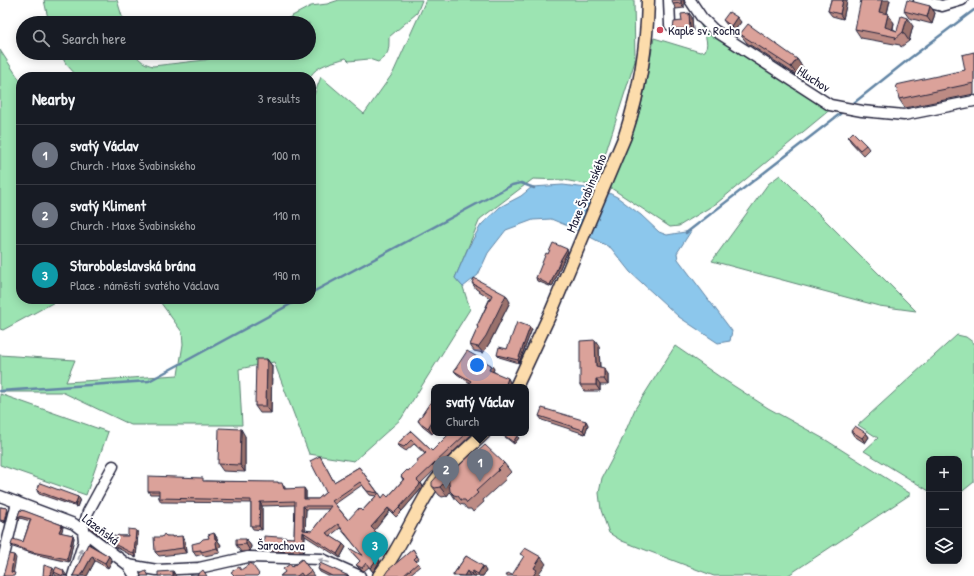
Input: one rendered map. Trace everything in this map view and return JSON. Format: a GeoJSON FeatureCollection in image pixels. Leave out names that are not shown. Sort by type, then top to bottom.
{"type":"FeatureCollection","features":[{"type":"Feature","properties":{"kind":"main road","name":"Maxe Švabinského"},"geometry":{"type":"LineString","coordinates":[[517,384],[535,347],[624,141],[642,72],[648,25],[648,0]]}},
{"type":"Feature","properties":{"kind":"main road"},"geometry":{"type":"LineString","coordinates":[[378,576],[391,560],[433,485],[448,467],[481,436]]}},
{"type":"Feature","properties":{"kind":"street"},"geometry":{"type":"LineString","coordinates":[[669,0],[670,25]]}},
{"type":"Feature","properties":{"kind":"street","name":"Hluchov"},"geometry":{"type":"LineString","coordinates":[[690,0],[702,18],[714,30],[830,105],[858,111],[904,115],[974,101]]}},
{"type":"Feature","properties":{"kind":"street"},"geometry":{"type":"LineString","coordinates":[[919,0],[942,6],[962,0]]}},
{"type":"Feature","properties":{"kind":"street"},"geometry":{"type":"LineString","coordinates":[[72,576],[84,541],[83,531],[88,512],[112,466]]}},
{"type":"Feature","properties":{"kind":"street","name":"Lázeňská"},"geometry":{"type":"LineString","coordinates":[[0,496],[74,524],[128,565],[136,576]]}},
{"type":"Feature","properties":{"kind":"street"},"geometry":{"type":"LineString","coordinates":[[0,572],[17,502]]}},
{"type":"Feature","properties":{"kind":"street","name":"Šarochova"},"geometry":{"type":"LineString","coordinates":[[128,565],[157,570],[199,568],[248,557],[322,559],[360,576]]}},
{"type":"Feature","properties":{"kind":"street","name":"Šarochova"},"geometry":{"type":"LineString","coordinates":[[190,576],[199,568]]}},
{"type":"Feature","properties":{"kind":"green space"},"geometry":{"type":"Polygon","coordinates":[[[44,0],[117,0],[122,16],[47,16],[44,0]]]}},
{"type":"Feature","properties":{"kind":"green space"},"geometry":{"type":"Polygon","coordinates":[[[339,0],[422,0],[417,13],[389,37],[388,52],[378,62],[369,59],[349,61],[346,58],[321,67],[314,72],[73,72],[64,60],[140,60],[153,66],[205,60],[316,60],[316,16],[292,16],[311,6],[327,4],[339,0]]]}},
{"type":"Feature","properties":{"kind":"green space"},"geometry":{"type":"Polygon","coordinates":[[[426,0],[634,0],[635,61],[595,186],[564,180],[533,179],[480,219],[455,278],[463,287],[470,309],[401,419],[354,461],[309,454],[274,362],[239,369],[242,425],[131,425],[62,392],[0,392],[0,355],[75,360],[66,382],[178,375],[183,344],[182,332],[162,304],[316,304],[316,90],[321,77],[364,114],[393,73],[426,0]]]}},
{"type":"Feature","properties":{"kind":"green space"},"geometry":{"type":"Polygon","coordinates":[[[699,22],[820,102],[832,108],[717,203],[679,226],[670,227],[608,186],[637,120],[645,90],[654,38],[700,52],[705,51],[707,44],[704,32],[699,22]]]}},
{"type":"Feature","properties":{"kind":"green space"},"geometry":{"type":"Polygon","coordinates":[[[0,50],[16,74],[16,304],[51,304],[3,330],[0,329],[0,50]]]}},
{"type":"Feature","properties":{"kind":"green space"},"geometry":{"type":"Polygon","coordinates":[[[780,175],[916,311],[879,306],[712,261],[768,184],[780,175]]]}},
{"type":"Feature","properties":{"kind":"green space"},"geometry":{"type":"Polygon","coordinates":[[[957,335],[966,337],[974,343],[974,482],[962,492],[962,456],[926,456],[926,489],[864,451],[878,438],[858,425],[957,335]]]}},
{"type":"Feature","properties":{"kind":"green space"},"geometry":{"type":"Polygon","coordinates":[[[675,346],[768,408],[826,440],[911,494],[787,576],[714,576],[622,541],[609,533],[601,510],[599,493],[602,478],[620,444],[635,409],[675,346]]]}},
{"type":"Feature","properties":{"kind":"green space"},"geometry":{"type":"Polygon","coordinates":[[[0,394],[108,432],[86,495],[0,465],[0,394]]]}},
{"type":"Feature","properties":{"kind":"water"},"geometry":{"type":"Polygon","coordinates":[[[563,185],[603,190],[617,197],[641,215],[659,232],[667,235],[691,231],[677,253],[678,259],[732,331],[730,341],[718,343],[679,317],[630,272],[611,248],[575,229],[551,219],[533,220],[506,230],[488,253],[478,275],[463,287],[455,278],[468,248],[481,225],[500,207],[521,196],[532,187],[563,185]]]}},
{"type":"Feature","properties":{"kind":"building"},"geometry":{"type":"Polygon","coordinates":[[[672,0],[681,0],[681,3],[673,4],[672,0]]]}},
{"type":"Feature","properties":{"kind":"building"},"geometry":{"type":"Polygon","coordinates":[[[831,0],[843,0],[840,14],[828,11],[831,0]]]}},
{"type":"Feature","properties":{"kind":"building"},"geometry":{"type":"Polygon","coordinates":[[[861,0],[882,0],[879,12],[888,14],[885,27],[897,31],[901,16],[907,18],[903,32],[895,39],[896,37],[855,29],[861,0]]]}},
{"type":"Feature","properties":{"kind":"building"},"geometry":{"type":"Polygon","coordinates":[[[907,0],[930,6],[927,17],[904,11],[907,0]]]}},
{"type":"Feature","properties":{"kind":"building"},"geometry":{"type":"Polygon","coordinates":[[[729,12],[737,17],[731,26],[723,20],[729,12]]]}},
{"type":"Feature","properties":{"kind":"building"},"geometry":{"type":"Polygon","coordinates":[[[689,13],[690,29],[673,29],[674,22],[682,21],[681,14],[689,13]]]}},
{"type":"Feature","properties":{"kind":"building"},"geometry":{"type":"Polygon","coordinates":[[[748,24],[797,59],[791,67],[740,34],[748,24]]]}},
{"type":"Feature","properties":{"kind":"building"},"geometry":{"type":"Polygon","coordinates":[[[974,52],[974,83],[899,99],[896,85],[965,70],[962,55],[974,52]]]}},
{"type":"Feature","properties":{"kind":"building"},"geometry":{"type":"Polygon","coordinates":[[[853,132],[866,145],[860,150],[848,137],[853,132]]]}},
{"type":"Feature","properties":{"kind":"building"},"geometry":{"type":"Polygon","coordinates":[[[553,243],[567,249],[550,285],[536,278],[546,253],[548,254],[553,243]]]}},
{"type":"Feature","properties":{"kind":"building"},"geometry":{"type":"Polygon","coordinates":[[[474,278],[506,295],[486,336],[478,347],[470,345],[478,327],[477,326],[492,295],[472,283],[474,278]]]}},
{"type":"Feature","properties":{"kind":"building"},"geometry":{"type":"Polygon","coordinates":[[[517,322],[530,327],[518,360],[497,355],[499,347],[507,349],[517,322]]]}},
{"type":"Feature","properties":{"kind":"building"},"geometry":{"type":"Polygon","coordinates":[[[595,340],[596,366],[604,368],[604,379],[596,379],[596,385],[580,385],[580,341],[595,340]]]}},
{"type":"Feature","properties":{"kind":"building"},"geometry":{"type":"Polygon","coordinates":[[[467,351],[491,365],[489,370],[508,378],[506,384],[468,384],[471,381],[454,371],[467,351]]]}},
{"type":"Feature","properties":{"kind":"building"},"geometry":{"type":"Polygon","coordinates":[[[256,359],[267,359],[266,406],[255,406],[256,359]]]}},
{"type":"Feature","properties":{"kind":"building"},"geometry":{"type":"Polygon","coordinates":[[[431,402],[431,423],[428,428],[418,421],[431,402]]]}},
{"type":"Feature","properties":{"kind":"building"},"geometry":{"type":"Polygon","coordinates":[[[542,408],[586,421],[583,430],[539,416],[542,408]]]}},
{"type":"Feature","properties":{"kind":"building"},"geometry":{"type":"Polygon","coordinates":[[[855,426],[866,433],[862,438],[851,431],[855,426]]]}},
{"type":"Feature","properties":{"kind":"building"},"geometry":{"type":"Polygon","coordinates":[[[219,428],[241,429],[240,465],[218,464],[219,428]]]}},
{"type":"Feature","properties":{"kind":"building"},"geometry":{"type":"Polygon","coordinates":[[[411,431],[432,451],[447,436],[464,436],[417,480],[420,483],[419,486],[394,513],[388,508],[371,527],[376,532],[372,536],[383,546],[375,554],[378,558],[370,568],[366,563],[362,568],[356,565],[360,561],[350,550],[351,549],[363,556],[338,524],[326,533],[343,544],[337,554],[303,532],[302,548],[261,547],[261,543],[264,543],[264,536],[294,538],[295,501],[260,502],[259,526],[251,526],[251,500],[159,498],[159,491],[148,491],[148,476],[203,478],[203,481],[278,482],[282,483],[284,489],[304,488],[304,499],[318,499],[326,492],[310,461],[320,456],[334,482],[359,467],[378,493],[367,491],[360,482],[332,501],[348,520],[359,508],[362,511],[379,493],[382,498],[385,494],[388,497],[404,479],[401,476],[418,462],[417,460],[426,453],[411,440],[404,447],[397,444],[411,431]],[[303,506],[303,530],[312,531],[331,506],[303,506]]]}},
{"type":"Feature","properties":{"kind":"building"},"geometry":{"type":"Polygon","coordinates":[[[505,436],[517,436],[513,442],[505,436]]]}},
{"type":"Feature","properties":{"kind":"building"},"geometry":{"type":"Polygon","coordinates":[[[485,445],[504,463],[498,469],[499,470],[476,491],[478,493],[467,503],[465,500],[461,500],[450,491],[448,476],[475,451],[476,453],[485,445]]]}},
{"type":"Feature","properties":{"kind":"building"},"geometry":{"type":"Polygon","coordinates":[[[440,473],[447,479],[440,487],[435,488],[432,486],[432,482],[440,473]]]}},
{"type":"Feature","properties":{"kind":"building"},"geometry":{"type":"Polygon","coordinates":[[[40,483],[78,497],[75,505],[37,491],[40,483]]]}},
{"type":"Feature","properties":{"kind":"building"},"geometry":{"type":"Polygon","coordinates":[[[0,507],[7,508],[4,521],[0,520],[0,507]]]}},
{"type":"Feature","properties":{"kind":"building"},"geometry":{"type":"Polygon","coordinates":[[[20,510],[62,525],[59,532],[73,535],[67,559],[32,552],[11,545],[13,539],[23,542],[31,519],[19,516],[17,519],[20,510]]]}},
{"type":"Feature","properties":{"kind":"building"},"geometry":{"type":"Polygon","coordinates":[[[90,518],[107,530],[106,532],[116,537],[118,535],[128,536],[128,529],[136,530],[134,554],[112,543],[88,525],[90,518]]]}},
{"type":"Feature","properties":{"kind":"building"},"geometry":{"type":"Polygon","coordinates":[[[214,533],[215,539],[217,540],[217,548],[201,552],[201,550],[193,551],[192,544],[209,538],[208,535],[214,533]]]}},
{"type":"Feature","properties":{"kind":"building"},"geometry":{"type":"Polygon","coordinates":[[[164,534],[172,537],[182,536],[183,548],[155,552],[154,537],[162,537],[164,534]]]}},
{"type":"Feature","properties":{"kind":"building"},"geometry":{"type":"Polygon","coordinates":[[[236,539],[246,539],[246,544],[236,545],[236,539]]]}},
{"type":"Feature","properties":{"kind":"building"},"geometry":{"type":"Polygon","coordinates":[[[88,544],[109,556],[105,563],[92,556],[81,576],[73,576],[88,544]]]}},
{"type":"Feature","properties":{"kind":"building"},"geometry":{"type":"Polygon","coordinates":[[[525,548],[541,557],[534,568],[537,570],[533,576],[506,576],[508,573],[512,575],[524,556],[520,554],[525,548]]]}},
{"type":"Feature","properties":{"kind":"building"},"geometry":{"type":"Polygon","coordinates":[[[413,549],[417,556],[414,559],[418,563],[403,576],[384,576],[388,570],[413,549]]]}},
{"type":"Feature","properties":{"kind":"building"},"geometry":{"type":"Polygon","coordinates":[[[9,554],[14,555],[11,572],[15,573],[14,576],[3,576],[9,554]]]}},
{"type":"Feature","properties":{"kind":"building"},"geometry":{"type":"Polygon","coordinates":[[[466,556],[483,566],[478,574],[473,571],[471,574],[467,571],[464,576],[453,575],[466,556]]]}},
{"type":"Feature","properties":{"kind":"building"},"geometry":{"type":"Polygon","coordinates":[[[302,559],[311,571],[304,576],[301,573],[297,576],[280,576],[285,572],[283,569],[290,564],[292,567],[302,559]]]}},
{"type":"Feature","properties":{"kind":"building"},"geometry":{"type":"Polygon","coordinates":[[[251,563],[259,574],[257,576],[233,576],[234,575],[231,572],[239,567],[241,570],[251,563]]]}},
{"type":"Feature","properties":{"kind":"building"},"geometry":{"type":"Polygon","coordinates":[[[320,563],[349,576],[332,576],[318,569],[320,563]]]}},
{"type":"Feature","properties":{"kind":"building"},"geometry":{"type":"Polygon","coordinates":[[[44,565],[53,568],[50,576],[43,576],[44,565]]]}},
{"type":"Feature","properties":{"kind":"building"},"geometry":{"type":"Polygon","coordinates":[[[56,567],[63,570],[64,575],[66,576],[54,572],[56,567]]]}},
{"type":"Feature","properties":{"kind":"building"},"geometry":{"type":"Polygon","coordinates":[[[203,570],[207,576],[196,576],[203,570]]]}},
{"type":"Feature","properties":{"kind":"building"},"geometry":{"type":"Polygon","coordinates":[[[146,571],[149,576],[141,576],[140,574],[146,571]]]}},
{"type":"Feature","properties":{"kind":"building"},"geometry":{"type":"Polygon","coordinates":[[[173,571],[173,576],[158,576],[158,572],[173,571]]]}},
{"type":"Feature","properties":{"kind":"waterway"},"geometry":{"type":"LineString","coordinates":[[850,106],[974,10]]}},
{"type":"Feature","properties":{"kind":"waterway"},"geometry":{"type":"LineString","coordinates":[[686,233],[845,110]]}},
{"type":"Feature","properties":{"kind":"waterway"},"geometry":{"type":"LineString","coordinates":[[316,290],[512,185],[521,183],[534,188]]}},
{"type":"Feature","properties":{"kind":"waterway"},"geometry":{"type":"LineString","coordinates":[[0,391],[149,381],[291,304]]}},
{"type":"Feature","properties":{"kind":"place","name":"Kaple sv. Rocha"},"geometry":{"type":"Point","coordinates":[660,30]}},
{"type":"Feature","properties":{"kind":"place","name":"svatý Václav"},"geometry":{"type":"Point","coordinates":[480,482]}},
{"type":"Feature","properties":{"kind":"place","name":"svatý Kliment"},"geometry":{"type":"Point","coordinates":[446,489]}},
{"type":"Feature","properties":{"kind":"place","name":"Staroboleslavská brána"},"geometry":{"type":"Point","coordinates":[375,565]}}]}
